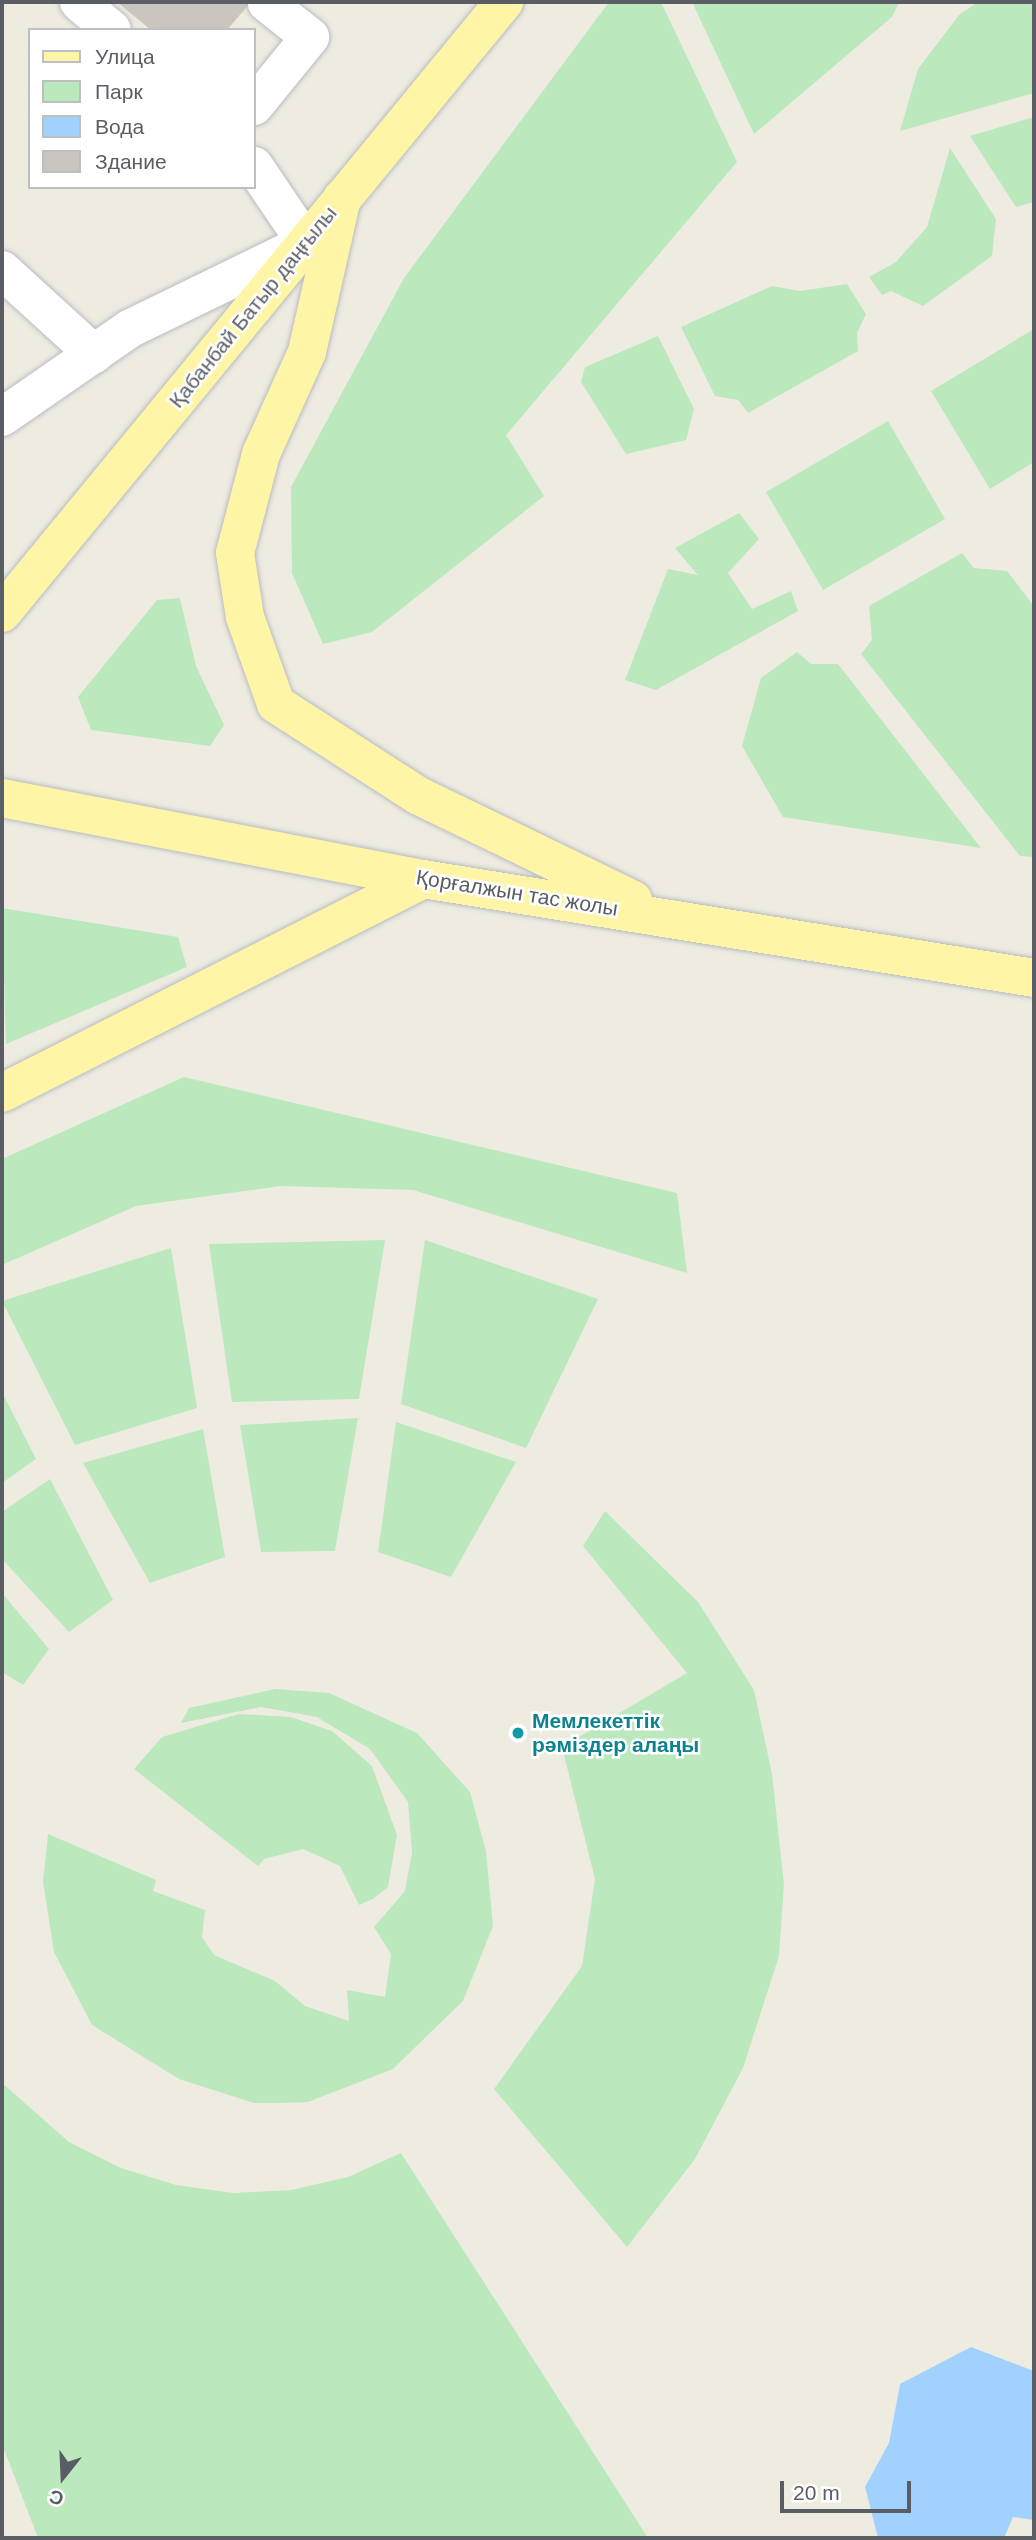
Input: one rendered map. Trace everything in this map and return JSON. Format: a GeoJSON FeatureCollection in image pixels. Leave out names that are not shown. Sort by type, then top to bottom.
{"type":"FeatureCollection","features":[{"type":"Feature","properties":{"kind":"main road","name":"Қабанбай Батыр даңғылы"},"geometry":{"type":"LineString","coordinates":[[2,612],[504,2]]}},
{"type":"Feature","properties":{"kind":"main road"},"geometry":{"type":"LineString","coordinates":[[342,198],[307,352],[261,454],[234,552],[245,617],[276,704],[419,796],[670,918]]}},
{"type":"Feature","properties":{"kind":"main road","name":"Қорғалжын тас жолы"},"geometry":{"type":"LineString","coordinates":[[2,798],[423,879],[1034,978]]}},
{"type":"Feature","properties":{"kind":"main road"},"geometry":{"type":"LineString","coordinates":[[2,1093],[423,879]]}},
{"type":"Feature","properties":{"kind":"street"},"geometry":{"type":"LineString","coordinates":[[79,2],[109,28]]}},
{"type":"Feature","properties":{"kind":"street"},"geometry":{"type":"LineString","coordinates":[[256,104],[310,37],[267,2]]}},
{"type":"Feature","properties":{"kind":"street"},"geometry":{"type":"LineString","coordinates":[[2,417],[130,329],[306,243],[256,169]]}},
{"type":"Feature","properties":{"kind":"street"},"geometry":{"type":"LineString","coordinates":[[2,270],[94,354]]}},
{"type":"Feature","properties":{"kind":"green space"},"geometry":{"type":"Polygon","coordinates":[[[609,2],[661,2],[737,162],[506,435],[544,496],[372,632],[323,644],[292,573],[291,487],[404,278],[609,2]]]}},
{"type":"Feature","properties":{"kind":"green space"},"geometry":{"type":"Polygon","coordinates":[[[692,2],[899,2],[892,17],[754,134],[692,2]]]}},
{"type":"Feature","properties":{"kind":"green space"},"geometry":{"type":"Polygon","coordinates":[[[978,2],[1034,2],[1034,93],[900,131],[918,69],[959,15],[978,2]]]}},
{"type":"Feature","properties":{"kind":"green space"},"geometry":{"type":"Polygon","coordinates":[[[1034,117],[1034,202],[1016,207],[970,136],[1034,117]]]}},
{"type":"Feature","properties":{"kind":"green space"},"geometry":{"type":"Polygon","coordinates":[[[950,148],[996,219],[992,256],[923,306],[891,291],[882,295],[869,277],[896,262],[927,227],[950,148]]]}},
{"type":"Feature","properties":{"kind":"green space"},"geometry":{"type":"Polygon","coordinates":[[[847,284],[866,314],[857,333],[858,351],[748,413],[738,400],[715,396],[681,327],[772,286],[800,291],[847,284]]]}},
{"type":"Feature","properties":{"kind":"green space"},"geometry":{"type":"Polygon","coordinates":[[[1034,329],[1034,462],[990,489],[931,391],[1034,329]]]}},
{"type":"Feature","properties":{"kind":"green space"},"geometry":{"type":"Polygon","coordinates":[[[658,336],[694,409],[686,440],[626,454],[581,382],[585,367],[658,336]]]}},
{"type":"Feature","properties":{"kind":"green space"},"geometry":{"type":"Polygon","coordinates":[[[888,421],[945,519],[823,590],[766,492],[888,421]]]}},
{"type":"Feature","properties":{"kind":"green space"},"geometry":{"type":"Polygon","coordinates":[[[739,513],[759,539],[728,573],[752,609],[791,591],[798,611],[656,690],[625,680],[668,569],[698,575],[675,548],[739,513]]]}},
{"type":"Feature","properties":{"kind":"green space"},"geometry":{"type":"Polygon","coordinates":[[[962,553],[974,568],[1007,571],[1034,606],[1034,857],[1020,856],[861,654],[872,640],[869,606],[962,553]]]}},
{"type":"Feature","properties":{"kind":"green space"},"geometry":{"type":"Polygon","coordinates":[[[180,598],[196,666],[224,725],[210,746],[91,730],[78,697],[157,600],[180,598]]]}},
{"type":"Feature","properties":{"kind":"green space"},"geometry":{"type":"Polygon","coordinates":[[[797,652],[811,664],[838,664],[981,848],[783,817],[742,746],[761,678],[797,652]]]}},
{"type":"Feature","properties":{"kind":"green space"},"geometry":{"type":"Polygon","coordinates":[[[2,908],[178,937],[187,967],[6,1044],[2,908]]]}},
{"type":"Feature","properties":{"kind":"green space"},"geometry":{"type":"Polygon","coordinates":[[[184,1077],[677,1193],[687,1273],[413,1190],[281,1186],[136,1206],[2,1265],[2,1159],[184,1077]]]}},
{"type":"Feature","properties":{"kind":"green space"},"geometry":{"type":"Polygon","coordinates":[[[385,1240],[359,1399],[232,1402],[209,1244],[385,1240]]]}},
{"type":"Feature","properties":{"kind":"green space"},"geometry":{"type":"Polygon","coordinates":[[[425,1240],[598,1299],[526,1448],[401,1404],[425,1240]]]}},
{"type":"Feature","properties":{"kind":"green space"},"geometry":{"type":"Polygon","coordinates":[[[171,1248],[197,1408],[75,1445],[2,1301],[171,1248]]]}},
{"type":"Feature","properties":{"kind":"green space"},"geometry":{"type":"Polygon","coordinates":[[[2,1392],[36,1459],[2,1483],[2,1392]]]}},
{"type":"Feature","properties":{"kind":"green space"},"geometry":{"type":"Polygon","coordinates":[[[358,1418],[335,1551],[261,1552],[240,1425],[358,1418]]]}},
{"type":"Feature","properties":{"kind":"green space"},"geometry":{"type":"Polygon","coordinates":[[[396,1422],[516,1462],[451,1577],[378,1552],[396,1422]]]}},
{"type":"Feature","properties":{"kind":"green space"},"geometry":{"type":"Polygon","coordinates":[[[203,1429],[225,1557],[150,1583],[83,1463],[203,1429]]]}},
{"type":"Feature","properties":{"kind":"green space"},"geometry":{"type":"Polygon","coordinates":[[[50,1479],[113,1600],[69,1632],[2,1559],[2,1512],[50,1479]]]}},
{"type":"Feature","properties":{"kind":"green space"},"geometry":{"type":"Polygon","coordinates":[[[605,1511],[698,1602],[754,1690],[772,1774],[784,1884],[779,1956],[743,2068],[695,2159],[627,2247],[494,2089],[582,1966],[595,1879],[562,1747],[687,1673],[583,1546],[605,1511]]]}},
{"type":"Feature","properties":{"kind":"green space"},"geometry":{"type":"Polygon","coordinates":[[[2,1593],[49,1649],[23,1685],[2,1672],[2,1593]]]}},
{"type":"Feature","properties":{"kind":"green space"},"geometry":{"type":"Polygon","coordinates":[[[275,1689],[329,1693],[417,1733],[470,1792],[486,1851],[493,1926],[463,2001],[393,2069],[308,2102],[254,2103],[179,2079],[92,2025],[54,1952],[43,1882],[48,1834],[156,1880],[153,1891],[205,1910],[202,1937],[214,1955],[275,1981],[305,2006],[349,2021],[347,1990],[385,1997],[391,1954],[374,1927],[405,1891],[412,1852],[408,1802],[370,1749],[317,1717],[261,1707],[181,1723],[189,1708],[275,1689]]]}},
{"type":"Feature","properties":{"kind":"green space"},"geometry":{"type":"Polygon","coordinates":[[[239,1714],[291,1717],[332,1731],[372,1766],[397,1835],[388,1887],[373,1899],[359,1905],[340,1866],[303,1849],[264,1859],[258,1866],[134,1769],[162,1737],[239,1714]]]}},
{"type":"Feature","properties":{"kind":"green space"},"geometry":{"type":"Polygon","coordinates":[[[2,2083],[69,2142],[121,2168],[176,2185],[233,2193],[291,2190],[348,2177],[401,2153],[648,2538],[38,2538],[2,2444],[2,2083]]]}},
{"type":"Feature","properties":{"kind":"water"},"geometry":{"type":"Polygon","coordinates":[[[971,2347],[1034,2371],[1034,2520],[1013,2517],[1004,2538],[878,2538],[865,2487],[889,2443],[900,2384],[971,2347]]]}},
{"type":"Feature","properties":{"kind":"building"},"geometry":{"type":"Polygon","coordinates":[[[117,2],[251,2],[229,28],[149,28],[117,2]]]}},
{"type":"Feature","properties":{"kind":"place","name":"Мемлекеттік рәміздер алаңы"},"geometry":{"type":"Point","coordinates":[518,1733]}}]}
